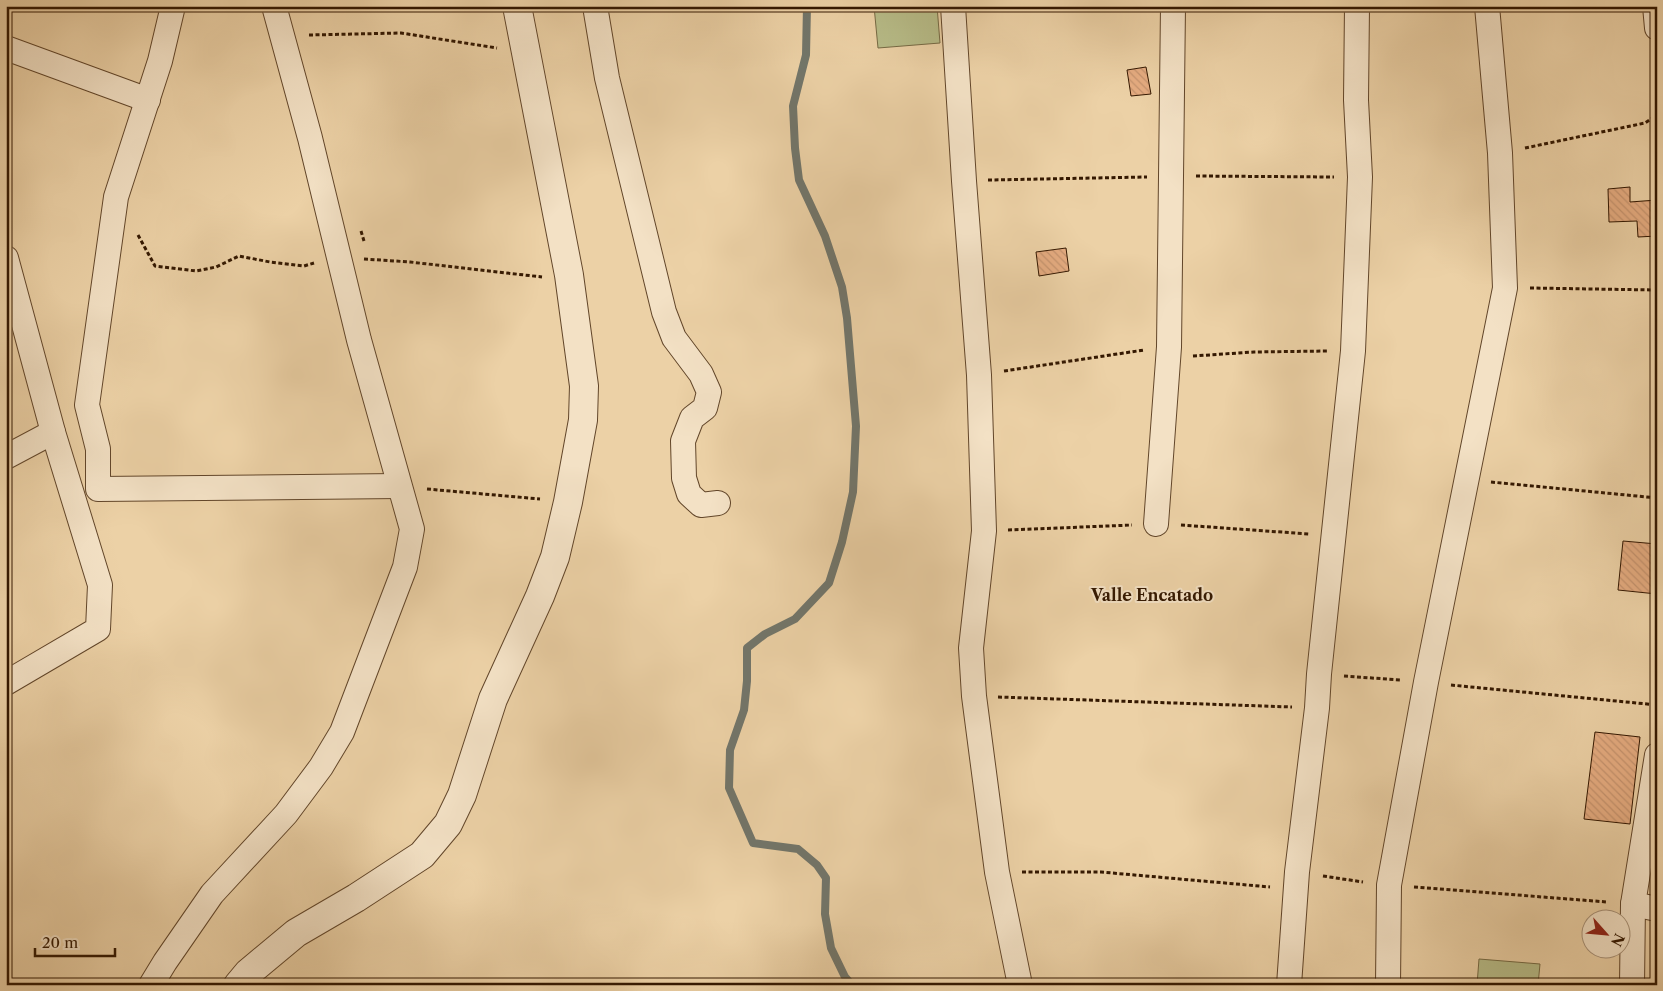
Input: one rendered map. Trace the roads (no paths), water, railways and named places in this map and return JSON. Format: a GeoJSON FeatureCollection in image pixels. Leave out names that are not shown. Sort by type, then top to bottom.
{"type":"FeatureCollection","features":[{"type":"Feature","properties":{"kind":"street"},"geometry":{"type":"LineString","coordinates":[[173,6],[160,61],[116,197],[87,405],[98,449],[98,489],[399,486]]}},
{"type":"Feature","properties":{"kind":"street"},"geometry":{"type":"LineString","coordinates":[[151,985],[212,894],[286,814],[321,767],[342,732],[405,567],[412,529],[359,340],[340,257],[274,6]]}},
{"type":"Feature","properties":{"kind":"street"},"geometry":{"type":"LineString","coordinates":[[238,985],[248,973],[296,933],[356,898],[422,855],[448,824],[462,795],[493,699],[540,596],[552,565],[568,502],[583,420],[584,386],[570,281],[517,6]]}},
{"type":"Feature","properties":{"kind":"street"},"geometry":{"type":"LineString","coordinates":[[595,6],[607,78],[664,312],[674,338],[701,374],[709,392],[705,408],[692,418],[684,441],[684,478],[689,494],[701,505],[718,502]]}},
{"type":"Feature","properties":{"kind":"street"},"geometry":{"type":"LineString","coordinates":[[953,6],[979,375],[984,531],[971,648],[974,696],[997,872],[1020,985]]}},
{"type":"Feature","properties":{"kind":"street"},"geometry":{"type":"LineString","coordinates":[[1156,524],[1169,352],[1173,6]]}},
{"type":"Feature","properties":{"kind":"street"},"geometry":{"type":"LineString","coordinates":[[1289,985],[1297,881],[1317,708],[1352,351],[1360,177],[1356,100],[1357,6]]}},
{"type":"Feature","properties":{"kind":"street"},"geometry":{"type":"LineString","coordinates":[[1388,985],[1389,885],[1426,682],[1505,288],[1500,153],[1487,6]]}},
{"type":"Feature","properties":{"kind":"street"},"geometry":{"type":"LineString","coordinates":[[1655,6],[1657,28]]}},
{"type":"Feature","properties":{"kind":"street"},"geometry":{"type":"LineString","coordinates":[[6,48],[148,100]]}},
{"type":"Feature","properties":{"kind":"street"},"geometry":{"type":"LineString","coordinates":[[6,258],[52,432],[100,586],[98,629],[6,684]]}},
{"type":"Feature","properties":{"kind":"street"},"geometry":{"type":"LineString","coordinates":[[6,457],[52,432]]}},
{"type":"Feature","properties":{"kind":"street"},"geometry":{"type":"LineString","coordinates":[[1632,985],[1633,904],[1657,755]]}},
{"type":"Feature","properties":{"kind":"street"},"geometry":{"type":"LineString","coordinates":[[1633,904],[1657,909]]}},
{"type":"Feature","properties":{"kind":"waterway"},"geometry":{"type":"LineString","coordinates":[[807,6],[806,55],[793,106],[795,148],[799,180],[825,236],[842,287],[847,318],[856,426],[853,492],[842,542],[829,583],[795,619],[765,634],[747,648],[747,681],[744,710],[730,750],[729,788],[753,843],[798,849],[817,865],[826,878],[825,914],[831,948],[845,977],[852,985]]}},
{"type":"Feature","properties":{"kind":"district","name":"Valle Encatado"},"geometry":{"type":"Point","coordinates":[1152,595]}}]}
